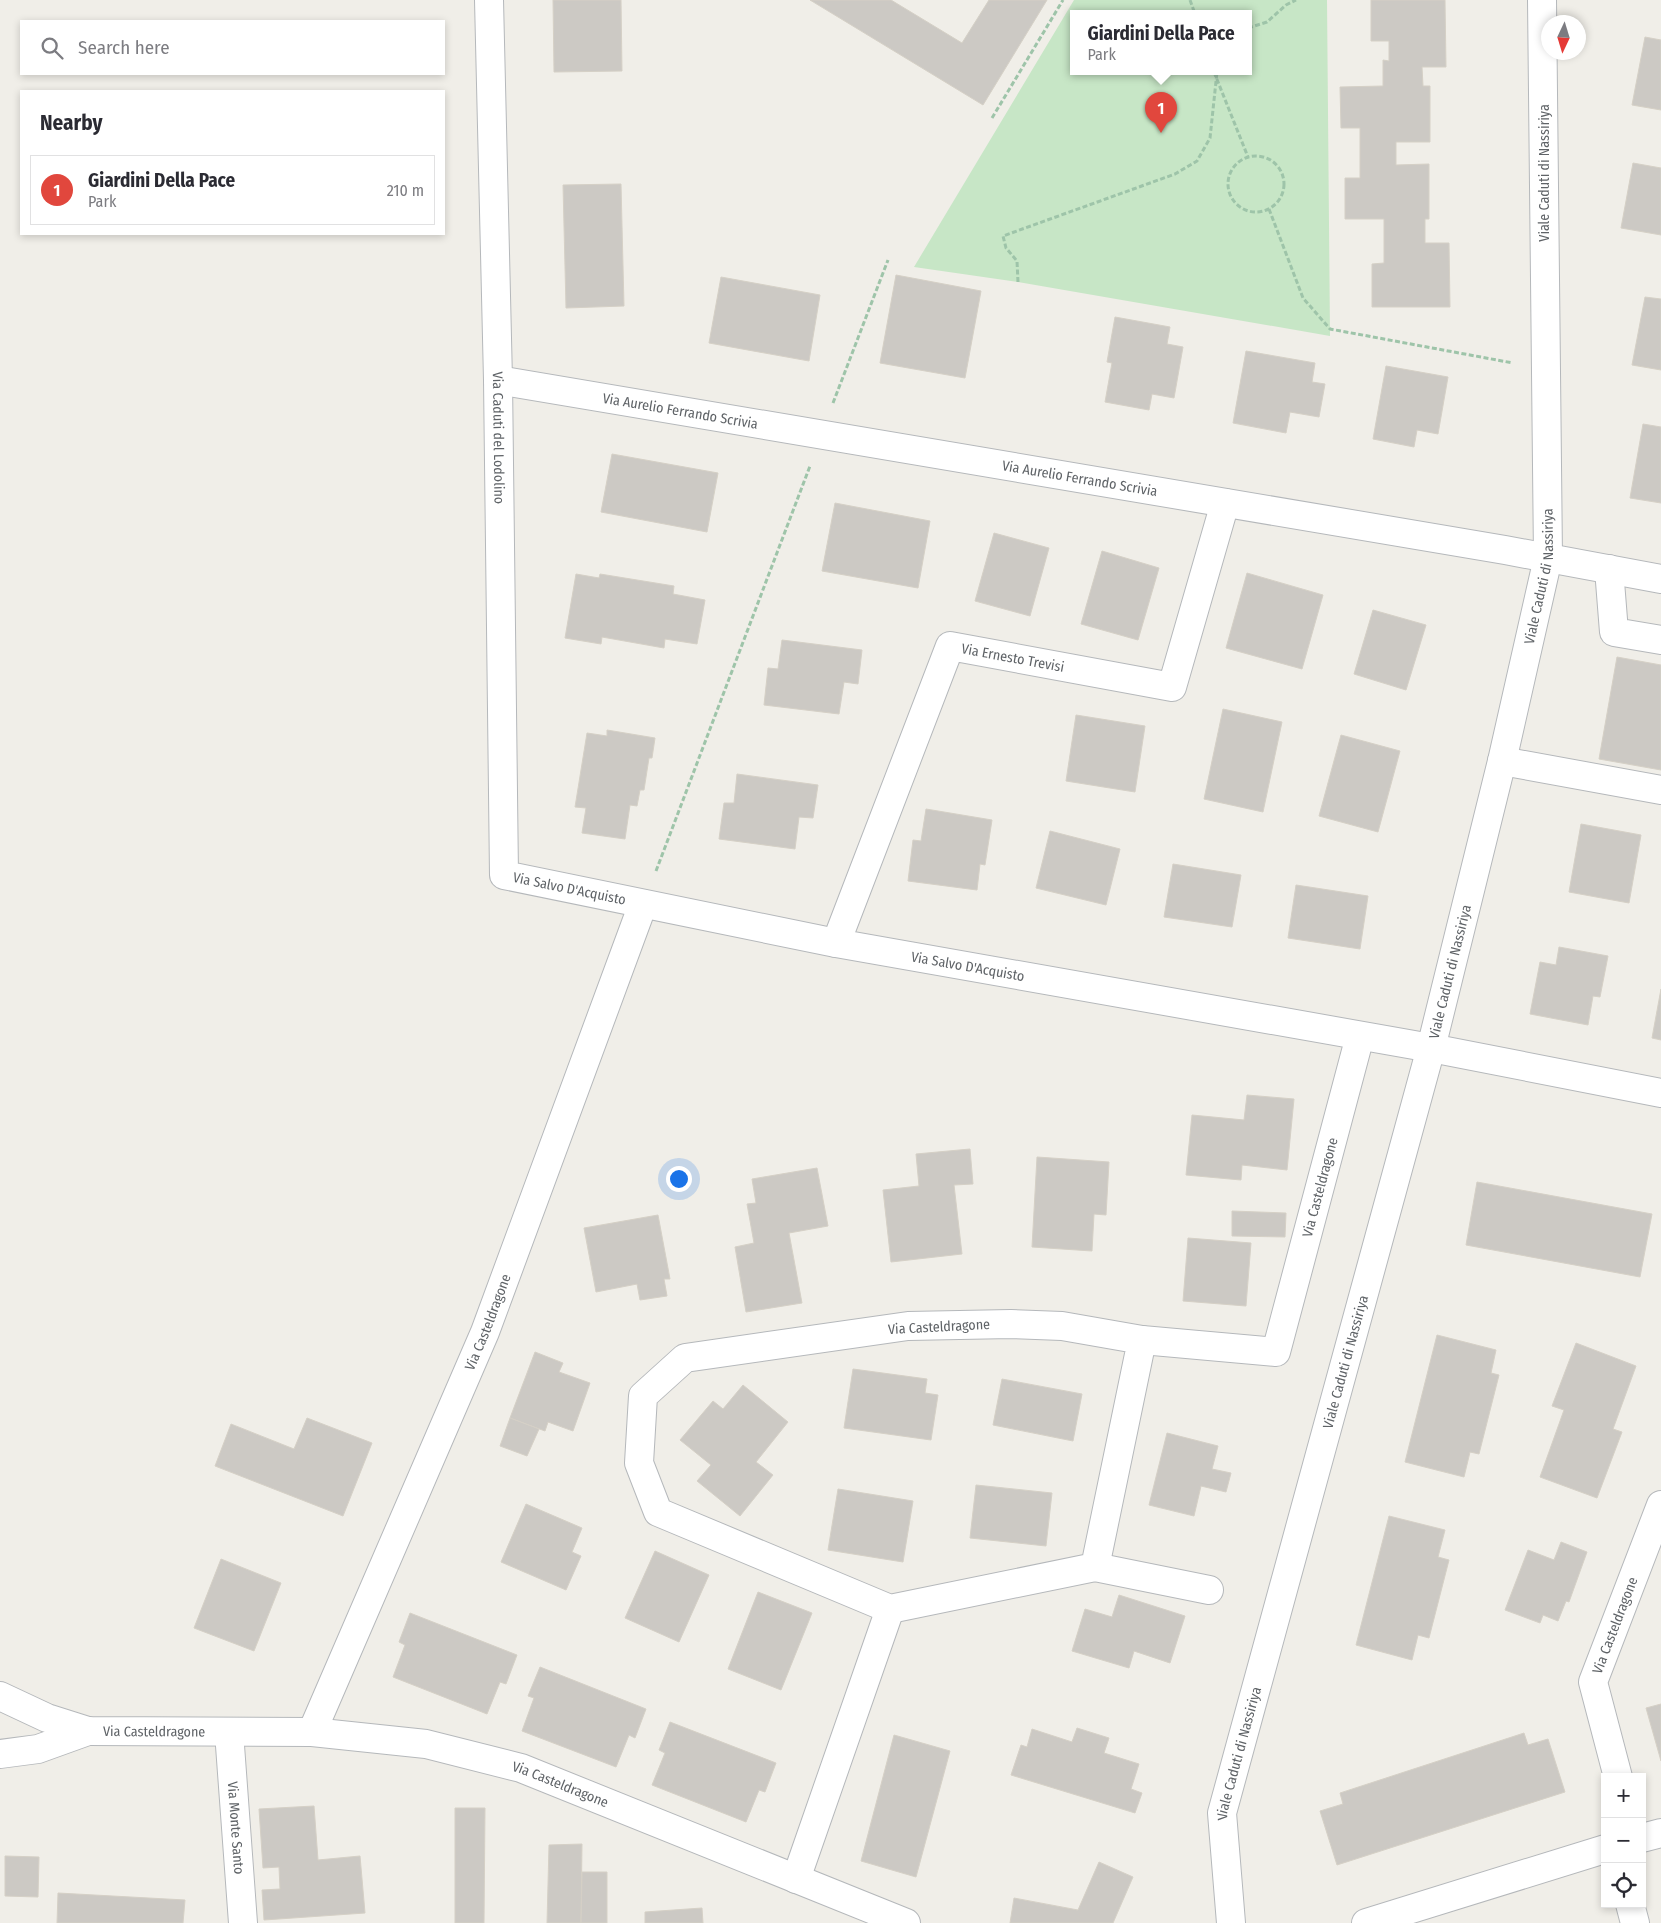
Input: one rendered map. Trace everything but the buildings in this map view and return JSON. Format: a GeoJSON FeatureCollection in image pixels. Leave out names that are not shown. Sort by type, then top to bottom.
{"type":"FeatureCollection","features":[{"type":"Feature","properties":{"kind":"street","name":"Via Caduti del Lodolino"},"geometry":{"type":"LineString","coordinates":[[489,0],[498,380],[504,875]]}},
{"type":"Feature","properties":{"kind":"street","name":"Viale Caduti di Nassiriya"},"geometry":{"type":"LineString","coordinates":[[1232,1923],[1222,1813],[1431,1048],[1502,761],[1548,558],[1542,0]]}},
{"type":"Feature","properties":{"kind":"street","name":"Via Aurelio Ferrando Scrivia"},"geometry":{"type":"LineString","coordinates":[[498,380],[1548,558],[1661,579]]}},
{"type":"Feature","properties":{"kind":"street","name":"Via Ernesto Trevisi"},"geometry":{"type":"LineString","coordinates":[[836,943],[950,646],[1172,687],[1225,503]]}},
{"type":"Feature","properties":{"kind":"street"},"geometry":{"type":"LineString","coordinates":[[1609,569],[1614,632],[1661,640]]}},
{"type":"Feature","properties":{"kind":"street"},"geometry":{"type":"LineString","coordinates":[[1502,761],[1661,790]]}},
{"type":"Feature","properties":{"kind":"street","name":"Via Salvo D'Acquisto"},"geometry":{"type":"LineString","coordinates":[[504,875],[836,943],[1431,1048],[1661,1092]]}},
{"type":"Feature","properties":{"kind":"street","name":"Via Casteldragone"},"geometry":{"type":"LineString","coordinates":[[312,1732],[485,1332],[643,904]]}},
{"type":"Feature","properties":{"kind":"street","name":"Via Casteldragone"},"geometry":{"type":"LineString","coordinates":[[890,1609],[658,1512],[639,1463],[643,1396],[685,1358],[908,1326],[1011,1324],[1062,1326],[1142,1340],[1276,1352],[1360,1036]]}},
{"type":"Feature","properties":{"kind":"street"},"geometry":{"type":"LineString","coordinates":[[1095,1567],[1142,1340]]}},
{"type":"Feature","properties":{"kind":"street","name":"Via Casteldragone"},"geometry":{"type":"LineString","coordinates":[[1617,1773],[1593,1682],[1661,1505]]}},
{"type":"Feature","properties":{"kind":"street"},"geometry":{"type":"LineString","coordinates":[[796,1879],[890,1609],[1095,1567],[1209,1590]]}},
{"type":"Feature","properties":{"kind":"street","name":"Via Casteldragone"},"geometry":{"type":"LineString","coordinates":[[0,1696],[47,1718],[88,1731],[312,1732],[426,1744],[521,1768],[906,1923]]}},
{"type":"Feature","properties":{"kind":"street","name":"Via Casteldragone"},"geometry":{"type":"LineString","coordinates":[[0,1754],[38,1749],[88,1731]]}},
{"type":"Feature","properties":{"kind":"street","name":"Via Monte Santo"},"geometry":{"type":"LineString","coordinates":[[229,1732],[243,1923]]}},
{"type":"Feature","properties":{"kind":"street"},"geometry":{"type":"LineString","coordinates":[[1646,1837],[1661,1832]]}},
{"type":"Feature","properties":{"kind":"street"},"geometry":{"type":"LineString","coordinates":[[1366,1923],[1601,1850]]}},
{"type":"Feature","properties":{"kind":"street"},"geometry":{"type":"LineString","coordinates":[[1631,1908],[1635,1923]]}},
{"type":"Feature","properties":{"kind":"path"},"geometry":{"type":"LineString","coordinates":[[992,118],[1063,0]]}},
{"type":"Feature","properties":{"kind":"path"},"geometry":{"type":"LineString","coordinates":[[1252,27],[1267,22],[1286,5],[1296,0]]}},
{"type":"Feature","properties":{"kind":"path"},"geometry":{"type":"LineString","coordinates":[[1216,77],[1248,157]]}},
{"type":"Feature","properties":{"kind":"path"},"geometry":{"type":"LineString","coordinates":[[1018,282],[1017,261],[1006,248],[1003,236],[1175,174],[1197,161],[1210,138],[1216,77]]}},
{"type":"Feature","properties":{"kind":"path"},"geometry":{"type":"LineString","coordinates":[[1248,157],[1266,158],[1273,162],[1280,169],[1283,177],[1282,195],[1277,203],[1261,212],[1251,212],[1242,209],[1230,195],[1227,186],[1228,176],[1233,168],[1239,161],[1248,157]]}},
{"type":"Feature","properties":{"kind":"path"},"geometry":{"type":"LineString","coordinates":[[1269,209],[1303,298],[1330,329],[1546,369]]}},
{"type":"Feature","properties":{"kind":"path"},"geometry":{"type":"LineString","coordinates":[[831,408],[888,260]]}},
{"type":"Feature","properties":{"kind":"path"},"geometry":{"type":"LineString","coordinates":[[655,874],[810,464]]}},
{"type":"Feature","properties":{"kind":"green space"},"geometry":{"type":"Polygon","coordinates":[[[1074,0],[1327,0],[1330,336],[1018,282],[914,267],[1074,0]]]}},
{"type":"Feature","properties":{"kind":"place","name":"Giardini Della Pace"},"geometry":{"type":"Point","coordinates":[1161,133]}}]}
